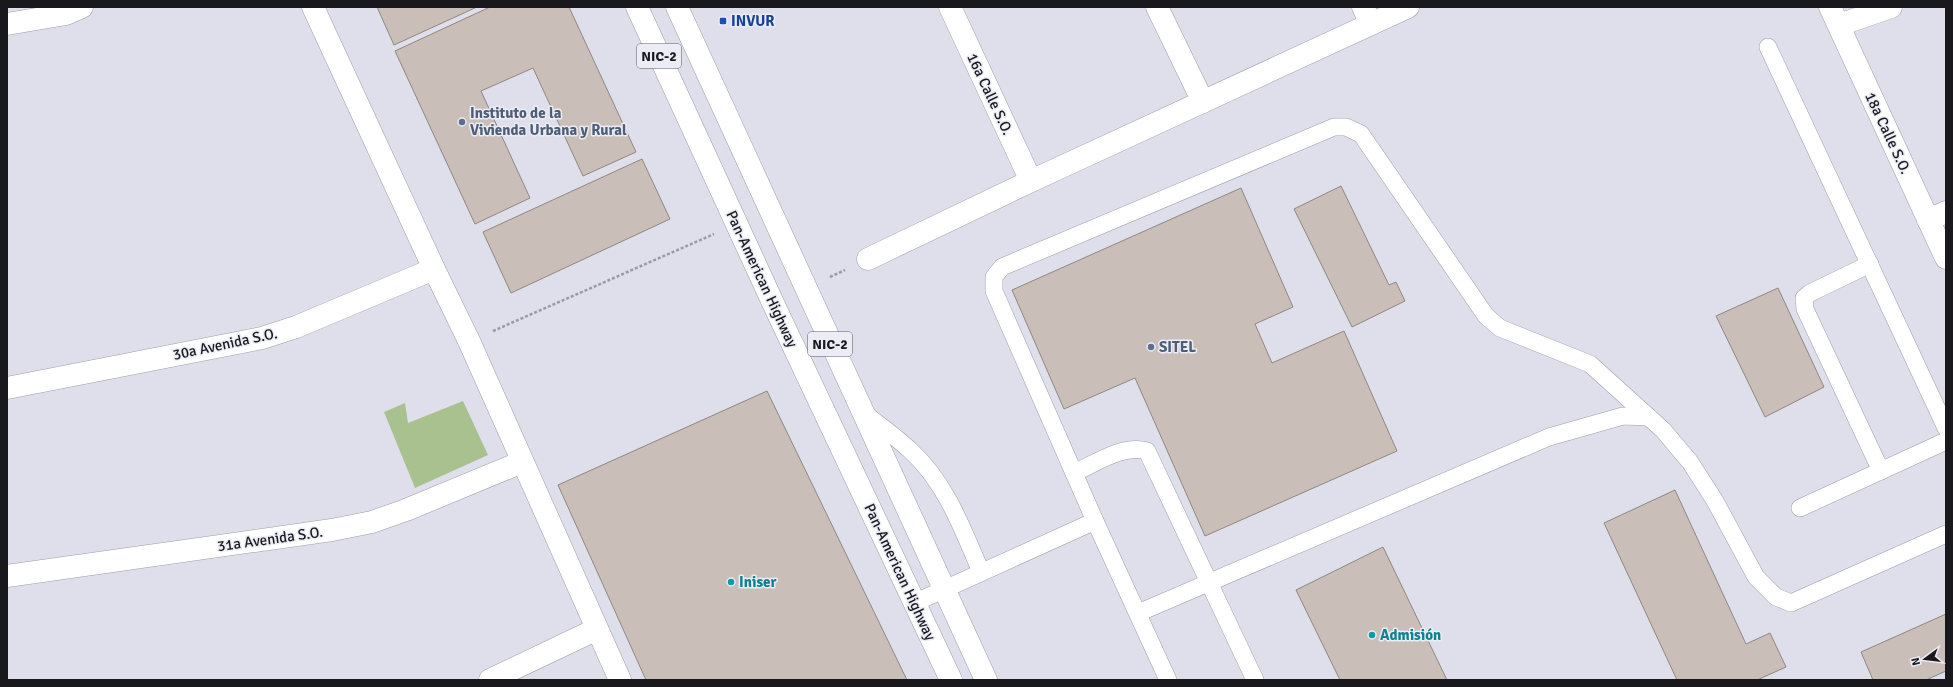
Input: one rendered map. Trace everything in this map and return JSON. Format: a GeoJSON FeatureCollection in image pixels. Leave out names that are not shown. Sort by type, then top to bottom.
{"type":"FeatureCollection","features":[{"type":"Feature","properties":{"kind":"main road"},"geometry":{"type":"LineString","coordinates":[[7,24],[66,14],[82,7]]}},
{"type":"Feature","properties":{"kind":"main road"},"geometry":{"type":"LineString","coordinates":[[313,7],[434,269],[469,341],[620,680]]}},
{"type":"Feature","properties":{"kind":"main road","name":"Pan-American Highway"},"geometry":{"type":"LineString","coordinates":[[637,7],[736,224],[951,680]]}},
{"type":"Feature","properties":{"kind":"main road","name":"NIC-2"},"geometry":{"type":"LineString","coordinates":[[676,7],[986,680]]}},
{"type":"Feature","properties":{"kind":"main road","name":"16a Calle S.O."},"geometry":{"type":"LineString","coordinates":[[950,7],[1031,181]]}},
{"type":"Feature","properties":{"kind":"main road"},"geometry":{"type":"LineString","coordinates":[[1157,7],[1203,102]]}},
{"type":"Feature","properties":{"kind":"main road"},"geometry":{"type":"LineString","coordinates":[[860,263],[1031,181],[1203,102],[1367,16],[1408,7]]}},
{"type":"Feature","properties":{"kind":"main road"},"geometry":{"type":"LineString","coordinates":[[1834,16],[1891,7]]}},
{"type":"Feature","properties":{"kind":"main road","name":"18a Calle S.O."},"geometry":{"type":"LineString","coordinates":[[1834,16],[1937,216],[1946,258]]}},
{"type":"Feature","properties":{"kind":"main road","name":"30a Avenida S.O."},"geometry":{"type":"LineString","coordinates":[[7,388],[262,338],[296,327],[434,269]]}},
{"type":"Feature","properties":{"kind":"main road","name":"31a Avenida S.O."},"geometry":{"type":"LineString","coordinates":[[7,576],[332,530],[372,522],[406,510],[522,462]]}},
{"type":"Feature","properties":{"kind":"main road"},"geometry":{"type":"LineString","coordinates":[[490,680],[597,628]]}},
{"type":"Feature","properties":{"kind":"lane"},"geometry":{"type":"LineString","coordinates":[[1768,47],[1946,428]]}},
{"type":"Feature","properties":{"kind":"lane"},"geometry":{"type":"LineString","coordinates":[[1168,680],[1095,521],[994,291],[994,276],[1002,267],[1334,127],[1346,127],[1361,134],[1486,316],[1500,328],[1590,364],[1663,430],[1690,462],[1715,501],[1756,576],[1776,597],[1792,603],[1946,534]]}},
{"type":"Feature","properties":{"kind":"lane"},"geometry":{"type":"LineString","coordinates":[[1870,264],[1810,292],[1804,298],[1804,303],[1805,309],[1881,471]]}},
{"type":"Feature","properties":{"kind":"lane"},"geometry":{"type":"LineString","coordinates":[[861,411],[912,452],[939,484],[959,520],[981,572]]}},
{"type":"Feature","properties":{"kind":"lane"},"geometry":{"type":"LineString","coordinates":[[1138,613],[1549,437],[1623,416],[1649,417]]}},
{"type":"Feature","properties":{"kind":"lane"},"geometry":{"type":"LineString","coordinates":[[1800,508],[1946,441]]}},
{"type":"Feature","properties":{"kind":"lane"},"geometry":{"type":"LineString","coordinates":[[1074,473],[1122,451],[1136,448],[1147,451],[1254,680]]}},
{"type":"Feature","properties":{"kind":"lane"},"geometry":{"type":"LineString","coordinates":[[914,603],[1095,521]]}},
{"type":"Feature","properties":{"kind":"path"},"geometry":{"type":"LineString","coordinates":[[469,341],[736,224]]}},
{"type":"Feature","properties":{"kind":"path"},"geometry":{"type":"LineString","coordinates":[[829,278],[860,263]]}},
{"type":"Feature","properties":{"kind":"green space"},"geometry":{"type":"Polygon","coordinates":[[[463,401],[488,455],[415,488],[384,412],[405,403],[408,423],[463,401]]]}},
{"type":"Feature","properties":{"kind":"building"},"geometry":{"type":"Polygon","coordinates":[[[377,7],[477,7],[394,45],[377,7]]]}},
{"type":"Feature","properties":{"kind":"building","name":"Instituto de la Vivienda Urbana y Rural"},"geometry":{"type":"Polygon","coordinates":[[[490,7],[569,7],[636,152],[583,176],[533,68],[481,91],[530,198],[475,224],[395,51],[490,7]]]}},
{"type":"Feature","properties":{"kind":"building","name":"Instituto de la Vivienda Urbana y Rural"},"geometry":{"type":"Polygon","coordinates":[[[642,159],[670,219],[511,293],[483,232],[642,159]]]}},
{"type":"Feature","properties":{"kind":"building"},"geometry":{"type":"Polygon","coordinates":[[[1341,186],[1389,285],[1396,282],[1405,301],[1352,327],[1294,209],[1341,186]]]}},
{"type":"Feature","properties":{"kind":"building","name":"SITEL"},"geometry":{"type":"Polygon","coordinates":[[[1241,188],[1293,307],[1255,324],[1272,363],[1344,331],[1397,451],[1205,536],[1135,378],[1064,409],[1012,290],[1241,188]]]}},
{"type":"Feature","properties":{"kind":"building"},"geometry":{"type":"Polygon","coordinates":[[[1778,288],[1824,387],[1765,417],[1716,316],[1778,288]]]}},
{"type":"Feature","properties":{"kind":"building","name":"Iniser"},"geometry":{"type":"Polygon","coordinates":[[[767,391],[907,680],[646,680],[558,485],[767,391]]]}},
{"type":"Feature","properties":{"kind":"building"},"geometry":{"type":"Polygon","coordinates":[[[1675,490],[1746,644],[1770,633],[1786,667],[1757,680],[1677,680],[1604,523],[1675,490]]]}},
{"type":"Feature","properties":{"kind":"building","name":"Admisión"},"geometry":{"type":"Polygon","coordinates":[[[1383,547],[1447,680],[1340,680],[1296,590],[1383,547]]]}},
{"type":"Feature","properties":{"kind":"building"},"geometry":{"type":"Polygon","coordinates":[[[1946,614],[1946,671],[1926,680],[1873,680],[1861,652],[1946,614]]]}},
{"type":"Feature","properties":{"kind":"place","name":"INVUR"},"geometry":{"type":"Point","coordinates":[723,21]}},
{"type":"Feature","properties":{"kind":"place","name":"Instituto de la Vivienda Urbana y Rural"},"geometry":{"type":"Point","coordinates":[462,122]}},
{"type":"Feature","properties":{"kind":"place","name":"SITEL"},"geometry":{"type":"Point","coordinates":[1151,347]}},
{"type":"Feature","properties":{"kind":"place","name":"Iniser"},"geometry":{"type":"Point","coordinates":[731,582]}},
{"type":"Feature","properties":{"kind":"place","name":"Admisión"},"geometry":{"type":"Point","coordinates":[1372,635]}}]}
